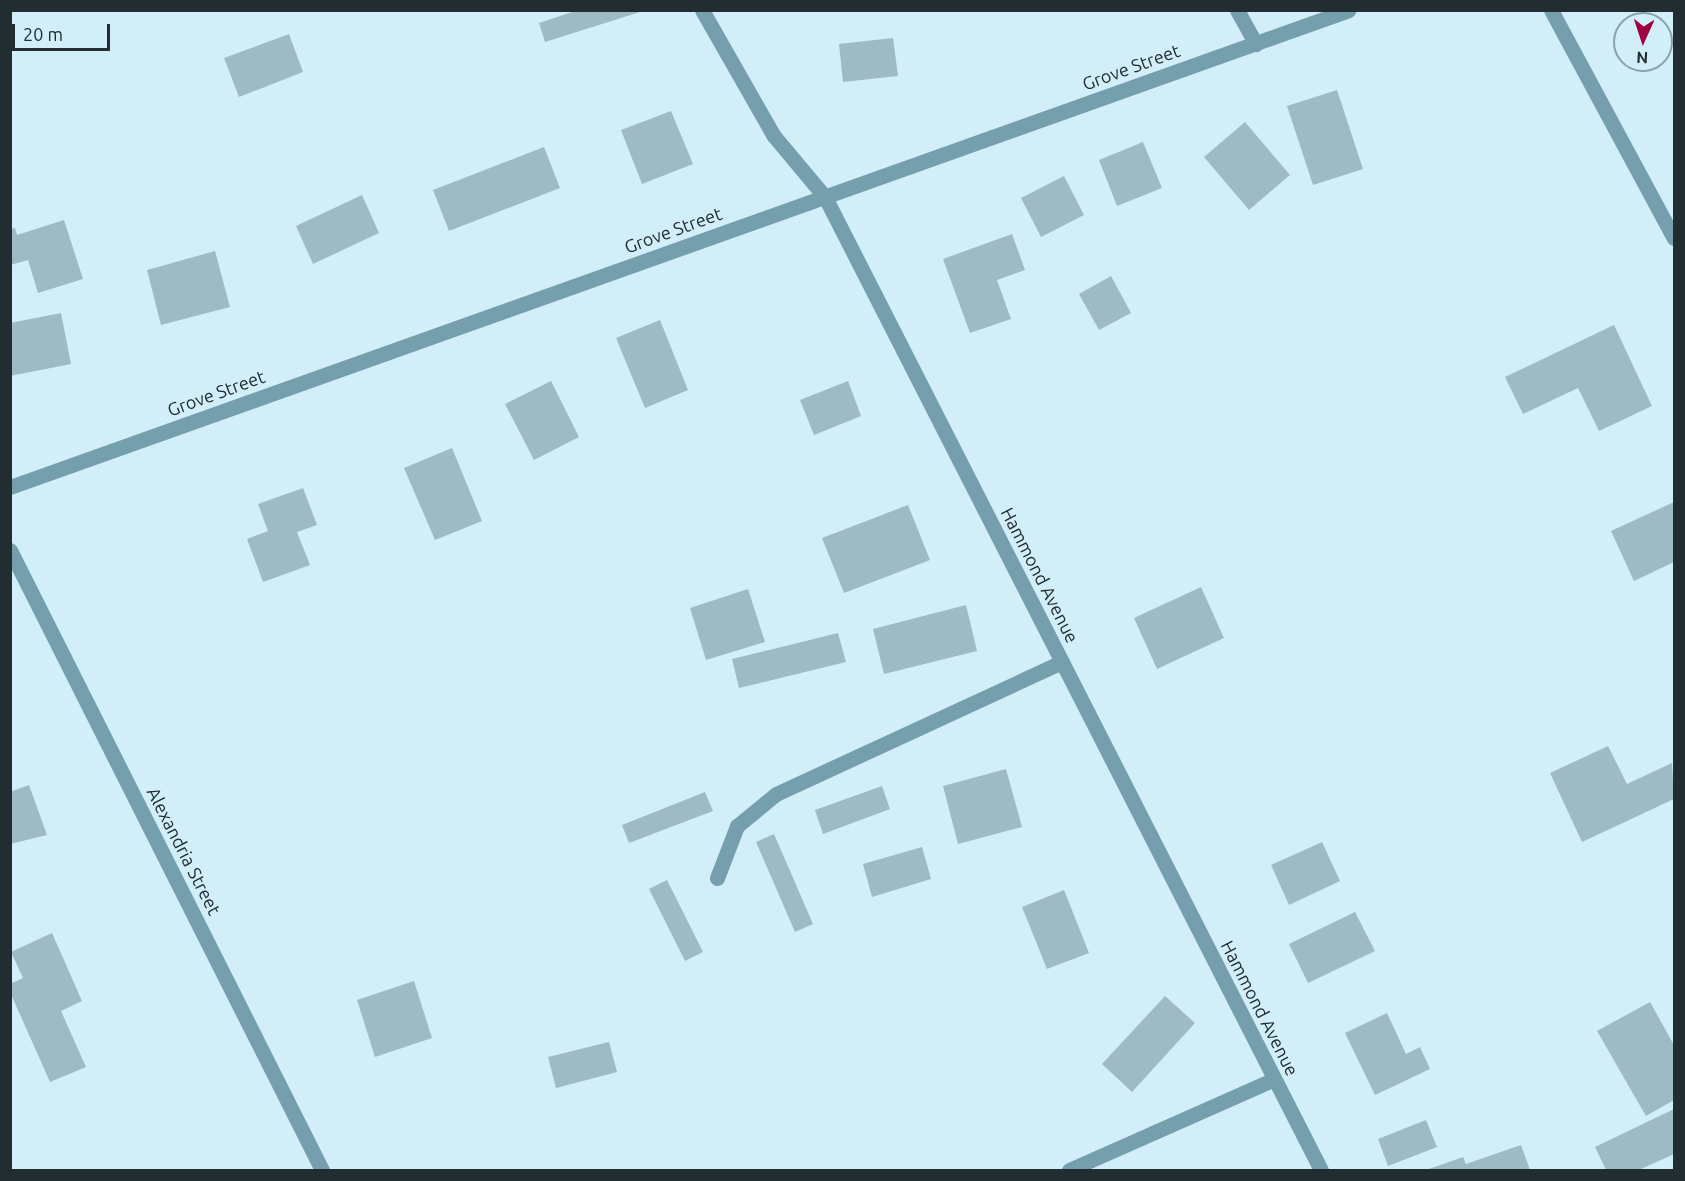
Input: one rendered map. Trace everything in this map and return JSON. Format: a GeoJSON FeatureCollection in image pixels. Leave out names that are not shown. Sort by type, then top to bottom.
{"type":"FeatureCollection","features":[{"type":"Feature","properties":{"kind":"street","name":"Hammond Avenue"},"geometry":{"type":"LineString","coordinates":[[702,10],[774,136],[825,197],[1321,1170]]}},
{"type":"Feature","properties":{"kind":"street"},"geometry":{"type":"LineString","coordinates":[[1237,10],[1256,44]]}},
{"type":"Feature","properties":{"kind":"street","name":"Grove Street"},"geometry":{"type":"LineString","coordinates":[[10,487],[1349,10]]}},
{"type":"Feature","properties":{"kind":"street"},"geometry":{"type":"LineString","coordinates":[[1551,10],[1674,238]]}},
{"type":"Feature","properties":{"kind":"street","name":"Alexandria Street"},"geometry":{"type":"LineString","coordinates":[[10,550],[322,1170]]}},
{"type":"Feature","properties":{"kind":"street"},"geometry":{"type":"LineString","coordinates":[[717,878],[737,826],[767,799],[1062,662]]}},
{"type":"Feature","properties":{"kind":"street"},"geometry":{"type":"LineString","coordinates":[[1069,1170],[1274,1079]]}},
{"type":"Feature","properties":{"kind":"building"},"geometry":{"type":"Polygon","coordinates":[[[578,10],[643,11],[545,42],[539,23],[578,10]]]}},
{"type":"Feature","properties":{"kind":"building"},"geometry":{"type":"Polygon","coordinates":[[[289,34],[303,72],[239,97],[224,58],[289,34]]]}},
{"type":"Feature","properties":{"kind":"building"},"geometry":{"type":"Polygon","coordinates":[[[893,38],[898,76],[843,82],[839,44],[893,38]]]}},
{"type":"Feature","properties":{"kind":"building"},"geometry":{"type":"Polygon","coordinates":[[[1337,90],[1363,169],[1313,185],[1287,106],[1337,90]]]}},
{"type":"Feature","properties":{"kind":"building"},"geometry":{"type":"Polygon","coordinates":[[[671,111],[693,164],[642,184],[621,130],[671,111]]]}},
{"type":"Feature","properties":{"kind":"building"},"geometry":{"type":"Polygon","coordinates":[[[1245,122],[1290,175],[1249,210],[1204,157],[1245,122]]]}},
{"type":"Feature","properties":{"kind":"building"},"geometry":{"type":"Polygon","coordinates":[[[1143,142],[1162,188],[1117,206],[1099,160],[1143,142]]]}},
{"type":"Feature","properties":{"kind":"building"},"geometry":{"type":"Polygon","coordinates":[[[544,147],[560,188],[449,231],[433,190],[544,147]]]}},
{"type":"Feature","properties":{"kind":"building"},"geometry":{"type":"Polygon","coordinates":[[[1064,176],[1084,215],[1041,237],[1021,198],[1064,176]]]}},
{"type":"Feature","properties":{"kind":"building"},"geometry":{"type":"Polygon","coordinates":[[[362,195],[379,233],[313,264],[296,226],[362,195]]]}},
{"type":"Feature","properties":{"kind":"building"},"geometry":{"type":"Polygon","coordinates":[[[64,220],[83,279],[38,293],[28,260],[10,265],[10,229],[15,228],[17,235],[64,220]]]}},
{"type":"Feature","properties":{"kind":"building"},"geometry":{"type":"Polygon","coordinates":[[[1012,234],[1025,270],[997,280],[1011,319],[970,333],[943,259],[1012,234]]]}},
{"type":"Feature","properties":{"kind":"building"},"geometry":{"type":"Polygon","coordinates":[[[215,251],[230,307],[161,325],[147,270],[215,251]]]}},
{"type":"Feature","properties":{"kind":"building"},"geometry":{"type":"Polygon","coordinates":[[[1111,276],[1131,313],[1099,330],[1079,294],[1111,276]]]}},
{"type":"Feature","properties":{"kind":"building"},"geometry":{"type":"Polygon","coordinates":[[[61,313],[71,364],[10,376],[10,323],[61,313]]]}},
{"type":"Feature","properties":{"kind":"building"},"geometry":{"type":"Polygon","coordinates":[[[660,320],[688,390],[645,408],[616,338],[660,320]]]}},
{"type":"Feature","properties":{"kind":"building"},"geometry":{"type":"Polygon","coordinates":[[[1614,325],[1652,406],[1599,431],[1578,388],[1523,414],[1505,377],[1614,325]]]}},
{"type":"Feature","properties":{"kind":"building"},"geometry":{"type":"Polygon","coordinates":[[[551,381],[579,437],[534,460],[505,404],[551,381]]]}},
{"type":"Feature","properties":{"kind":"building"},"geometry":{"type":"Polygon","coordinates":[[[848,381],[861,416],[814,435],[800,400],[848,381]]]}},
{"type":"Feature","properties":{"kind":"building"},"geometry":{"type":"Polygon","coordinates":[[[452,448],[482,521],[435,540],[404,468],[452,448]]]}},
{"type":"Feature","properties":{"kind":"building"},"geometry":{"type":"Polygon","coordinates":[[[303,488],[317,525],[297,532],[310,565],[263,582],[247,539],[268,531],[258,504],[303,488]]]}},
{"type":"Feature","properties":{"kind":"building"},"geometry":{"type":"Polygon","coordinates":[[[1674,502],[1674,562],[1634,581],[1611,531],[1674,502]]]}},
{"type":"Feature","properties":{"kind":"building"},"geometry":{"type":"Polygon","coordinates":[[[908,505],[930,560],[844,593],[822,538],[908,505]]]}},
{"type":"Feature","properties":{"kind":"building"},"geometry":{"type":"Polygon","coordinates":[[[1201,587],[1224,638],[1157,669],[1134,618],[1201,587]]]}},
{"type":"Feature","properties":{"kind":"building"},"geometry":{"type":"Polygon","coordinates":[[[748,589],[765,642],[706,660],[690,608],[748,589]]]}},
{"type":"Feature","properties":{"kind":"building"},"geometry":{"type":"Polygon","coordinates":[[[966,605],[977,651],[884,674],[873,629],[966,605]]]}},
{"type":"Feature","properties":{"kind":"building"},"geometry":{"type":"Polygon","coordinates":[[[838,633],[846,662],[739,688],[732,659],[838,633]]]}},
{"type":"Feature","properties":{"kind":"building"},"geometry":{"type":"Polygon","coordinates":[[[1608,746],[1627,784],[1672,763],[1674,799],[1582,842],[1550,773],[1608,746]]]}},
{"type":"Feature","properties":{"kind":"building"},"geometry":{"type":"Polygon","coordinates":[[[1006,769],[1022,827],[958,844],[943,786],[1006,769]]]}},
{"type":"Feature","properties":{"kind":"building"},"geometry":{"type":"Polygon","coordinates":[[[29,785],[47,835],[10,844],[10,792],[29,785]]]}},
{"type":"Feature","properties":{"kind":"building"},"geometry":{"type":"Polygon","coordinates":[[[882,786],[890,809],[823,834],[815,810],[882,786]]]}},
{"type":"Feature","properties":{"kind":"building"},"geometry":{"type":"Polygon","coordinates":[[[705,792],[713,811],[629,843],[622,825],[705,792]]]}},
{"type":"Feature","properties":{"kind":"building"},"geometry":{"type":"Polygon","coordinates":[[[774,834],[813,924],[795,932],[756,842],[774,834]]]}},
{"type":"Feature","properties":{"kind":"building"},"geometry":{"type":"Polygon","coordinates":[[[1322,842],[1340,881],[1289,905],[1271,865],[1322,842]]]}},
{"type":"Feature","properties":{"kind":"building"},"geometry":{"type":"Polygon","coordinates":[[[922,847],[931,879],[872,897],[863,864],[922,847]]]}},
{"type":"Feature","properties":{"kind":"building"},"geometry":{"type":"Polygon","coordinates":[[[667,880],[703,952],[685,961],[649,889],[667,880]]]}},
{"type":"Feature","properties":{"kind":"building"},"geometry":{"type":"Polygon","coordinates":[[[1064,890],[1089,953],[1047,969],[1022,907],[1064,890]]]}},
{"type":"Feature","properties":{"kind":"building"},"geometry":{"type":"Polygon","coordinates":[[[1355,912],[1375,951],[1308,983],[1289,944],[1355,912]]]}},
{"type":"Feature","properties":{"kind":"building"},"geometry":{"type":"Polygon","coordinates":[[[52,933],[82,1001],[61,1011],[86,1067],[50,1082],[10,992],[10,984],[23,978],[11,952],[52,933]]]}},
{"type":"Feature","properties":{"kind":"building"},"geometry":{"type":"Polygon","coordinates":[[[414,981],[432,1038],[375,1057],[357,1000],[414,981]]]}},
{"type":"Feature","properties":{"kind":"building"},"geometry":{"type":"Polygon","coordinates":[[[1165,996],[1195,1023],[1132,1092],[1102,1064],[1165,996]]]}},
{"type":"Feature","properties":{"kind":"building"},"geometry":{"type":"Polygon","coordinates":[[[1650,1002],[1674,1045],[1674,1100],[1646,1116],[1597,1031],[1650,1002]]]}},
{"type":"Feature","properties":{"kind":"building"},"geometry":{"type":"Polygon","coordinates":[[[1387,1013],[1406,1054],[1420,1047],[1430,1069],[1375,1095],[1345,1033],[1387,1013]]]}},
{"type":"Feature","properties":{"kind":"building"},"geometry":{"type":"Polygon","coordinates":[[[609,1042],[617,1072],[556,1088],[548,1057],[609,1042]]]}},
{"type":"Feature","properties":{"kind":"building"},"geometry":{"type":"Polygon","coordinates":[[[1674,1109],[1674,1154],[1639,1170],[1606,1170],[1595,1147],[1674,1109]]]}},
{"type":"Feature","properties":{"kind":"building"},"geometry":{"type":"Polygon","coordinates":[[[1426,1120],[1437,1147],[1388,1166],[1378,1139],[1426,1120]]]}},
{"type":"Feature","properties":{"kind":"building"},"geometry":{"type":"Polygon","coordinates":[[[1521,1145],[1530,1170],[1426,1170],[1463,1157],[1466,1164],[1521,1145]]]}}]}
